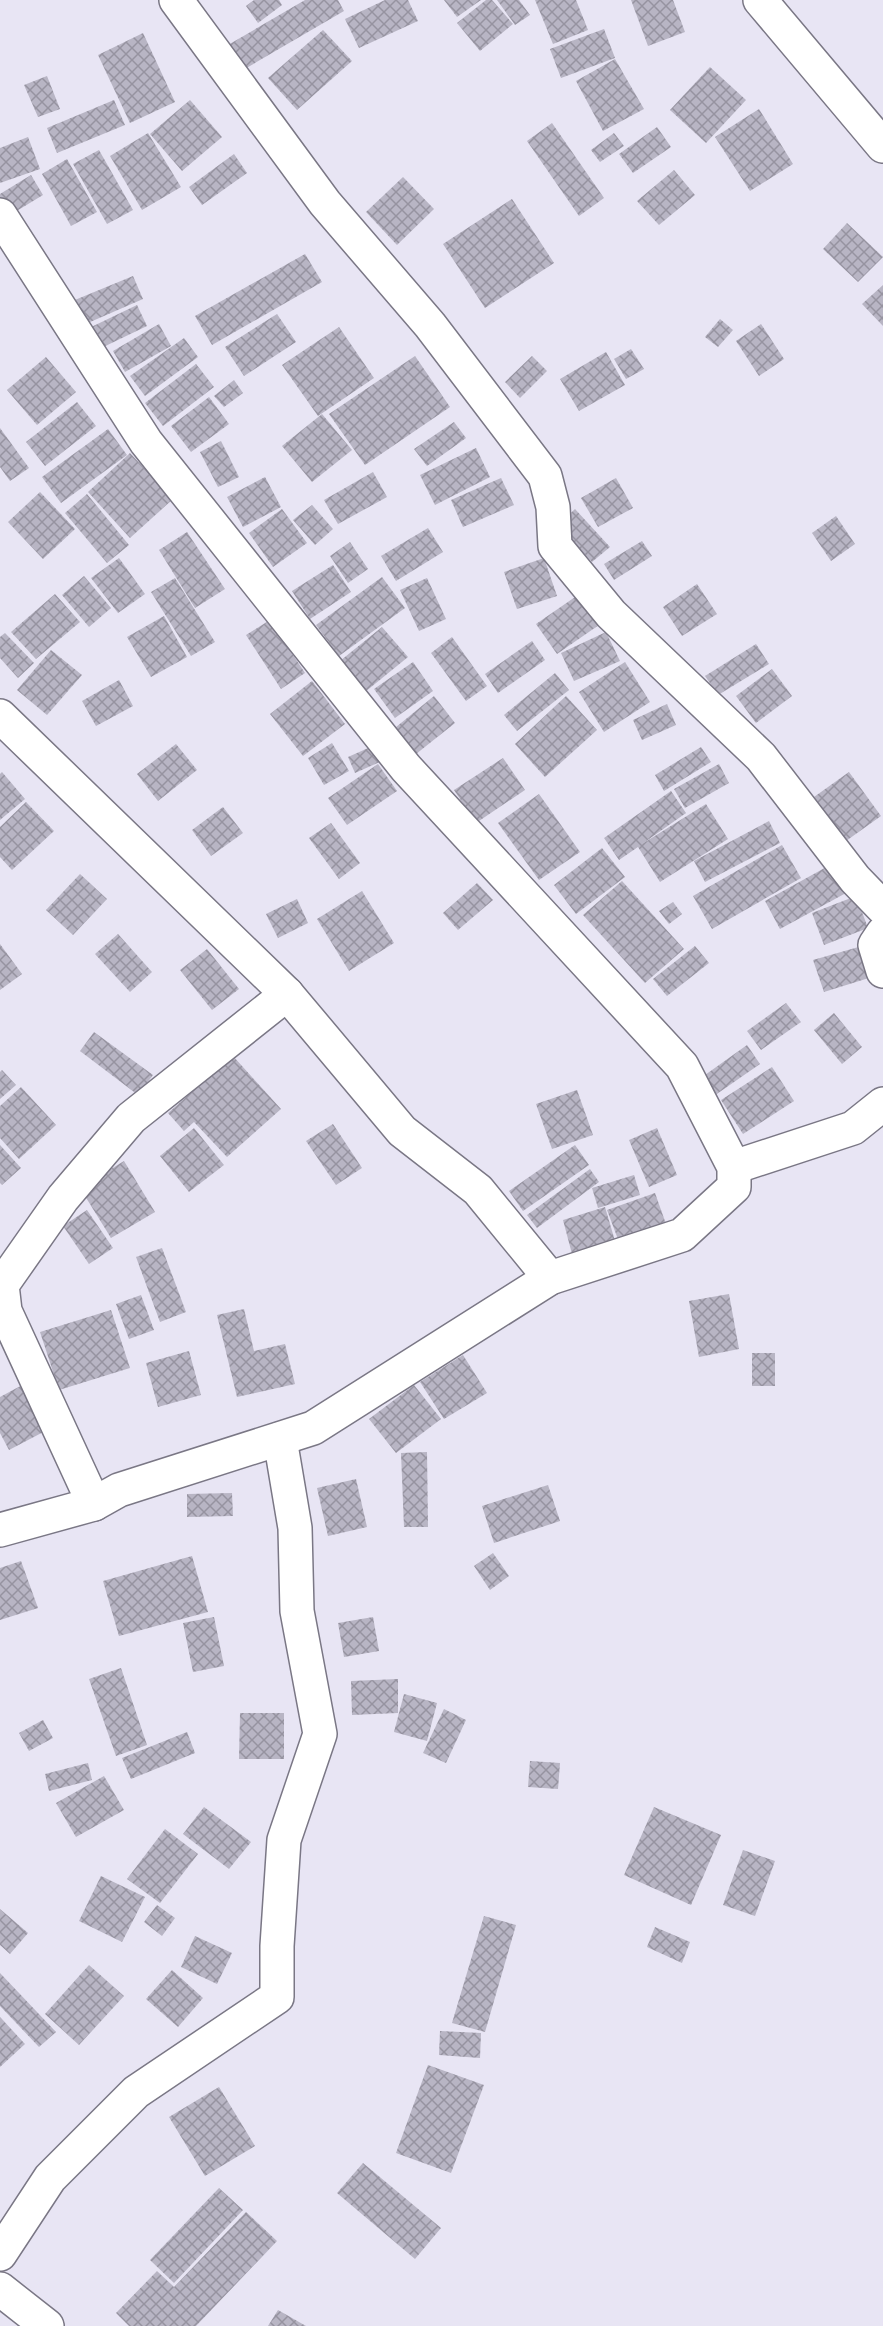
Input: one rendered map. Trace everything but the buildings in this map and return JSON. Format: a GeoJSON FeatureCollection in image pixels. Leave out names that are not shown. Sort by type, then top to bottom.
{"type":"FeatureCollection","features":[{"type":"Feature","properties":{"kind":"street"},"geometry":{"type":"LineString","coordinates":[[176,0],[325,203],[430,325],[545,476],[554,507],[555,546],[611,614],[761,757],[855,879],[883,908]]}},
{"type":"Feature","properties":{"kind":"street"},"geometry":{"type":"LineString","coordinates":[[760,0],[883,146]]}},
{"type":"Feature","properties":{"kind":"street"},"geometry":{"type":"LineString","coordinates":[[0,215],[146,442],[406,768],[682,1065],[734,1167],[734,1187],[682,1235],[550,1278],[313,1428],[119,1490],[94,1504],[0,1530]]}},
{"type":"Feature","properties":{"kind":"street"},"geometry":{"type":"LineString","coordinates":[[0,716],[287,994],[402,1131],[478,1190],[550,1278]]}},
{"type":"Feature","properties":{"kind":"street"},"geometry":{"type":"LineString","coordinates":[[883,933],[875,945],[883,971]]}},
{"type":"Feature","properties":{"kind":"street"},"geometry":{"type":"LineString","coordinates":[[94,1504],[5,1311],[2,1285],[63,1198],[131,1118],[287,994]]}},
{"type":"Feature","properties":{"kind":"street"},"geometry":{"type":"LineString","coordinates":[[734,1167],[853,1128],[883,1104]]}},
{"type":"Feature","properties":{"kind":"street"},"geometry":{"type":"LineString","coordinates":[[0,2254],[50,2178],[136,2092],[277,1997],[277,1946],[284,1840],[320,1734],[297,1611],[295,1528],[280,1439]]}},
{"type":"Feature","properties":{"kind":"street"},"geometry":{"type":"LineString","coordinates":[[0,2289],[47,2326]]}}]}
